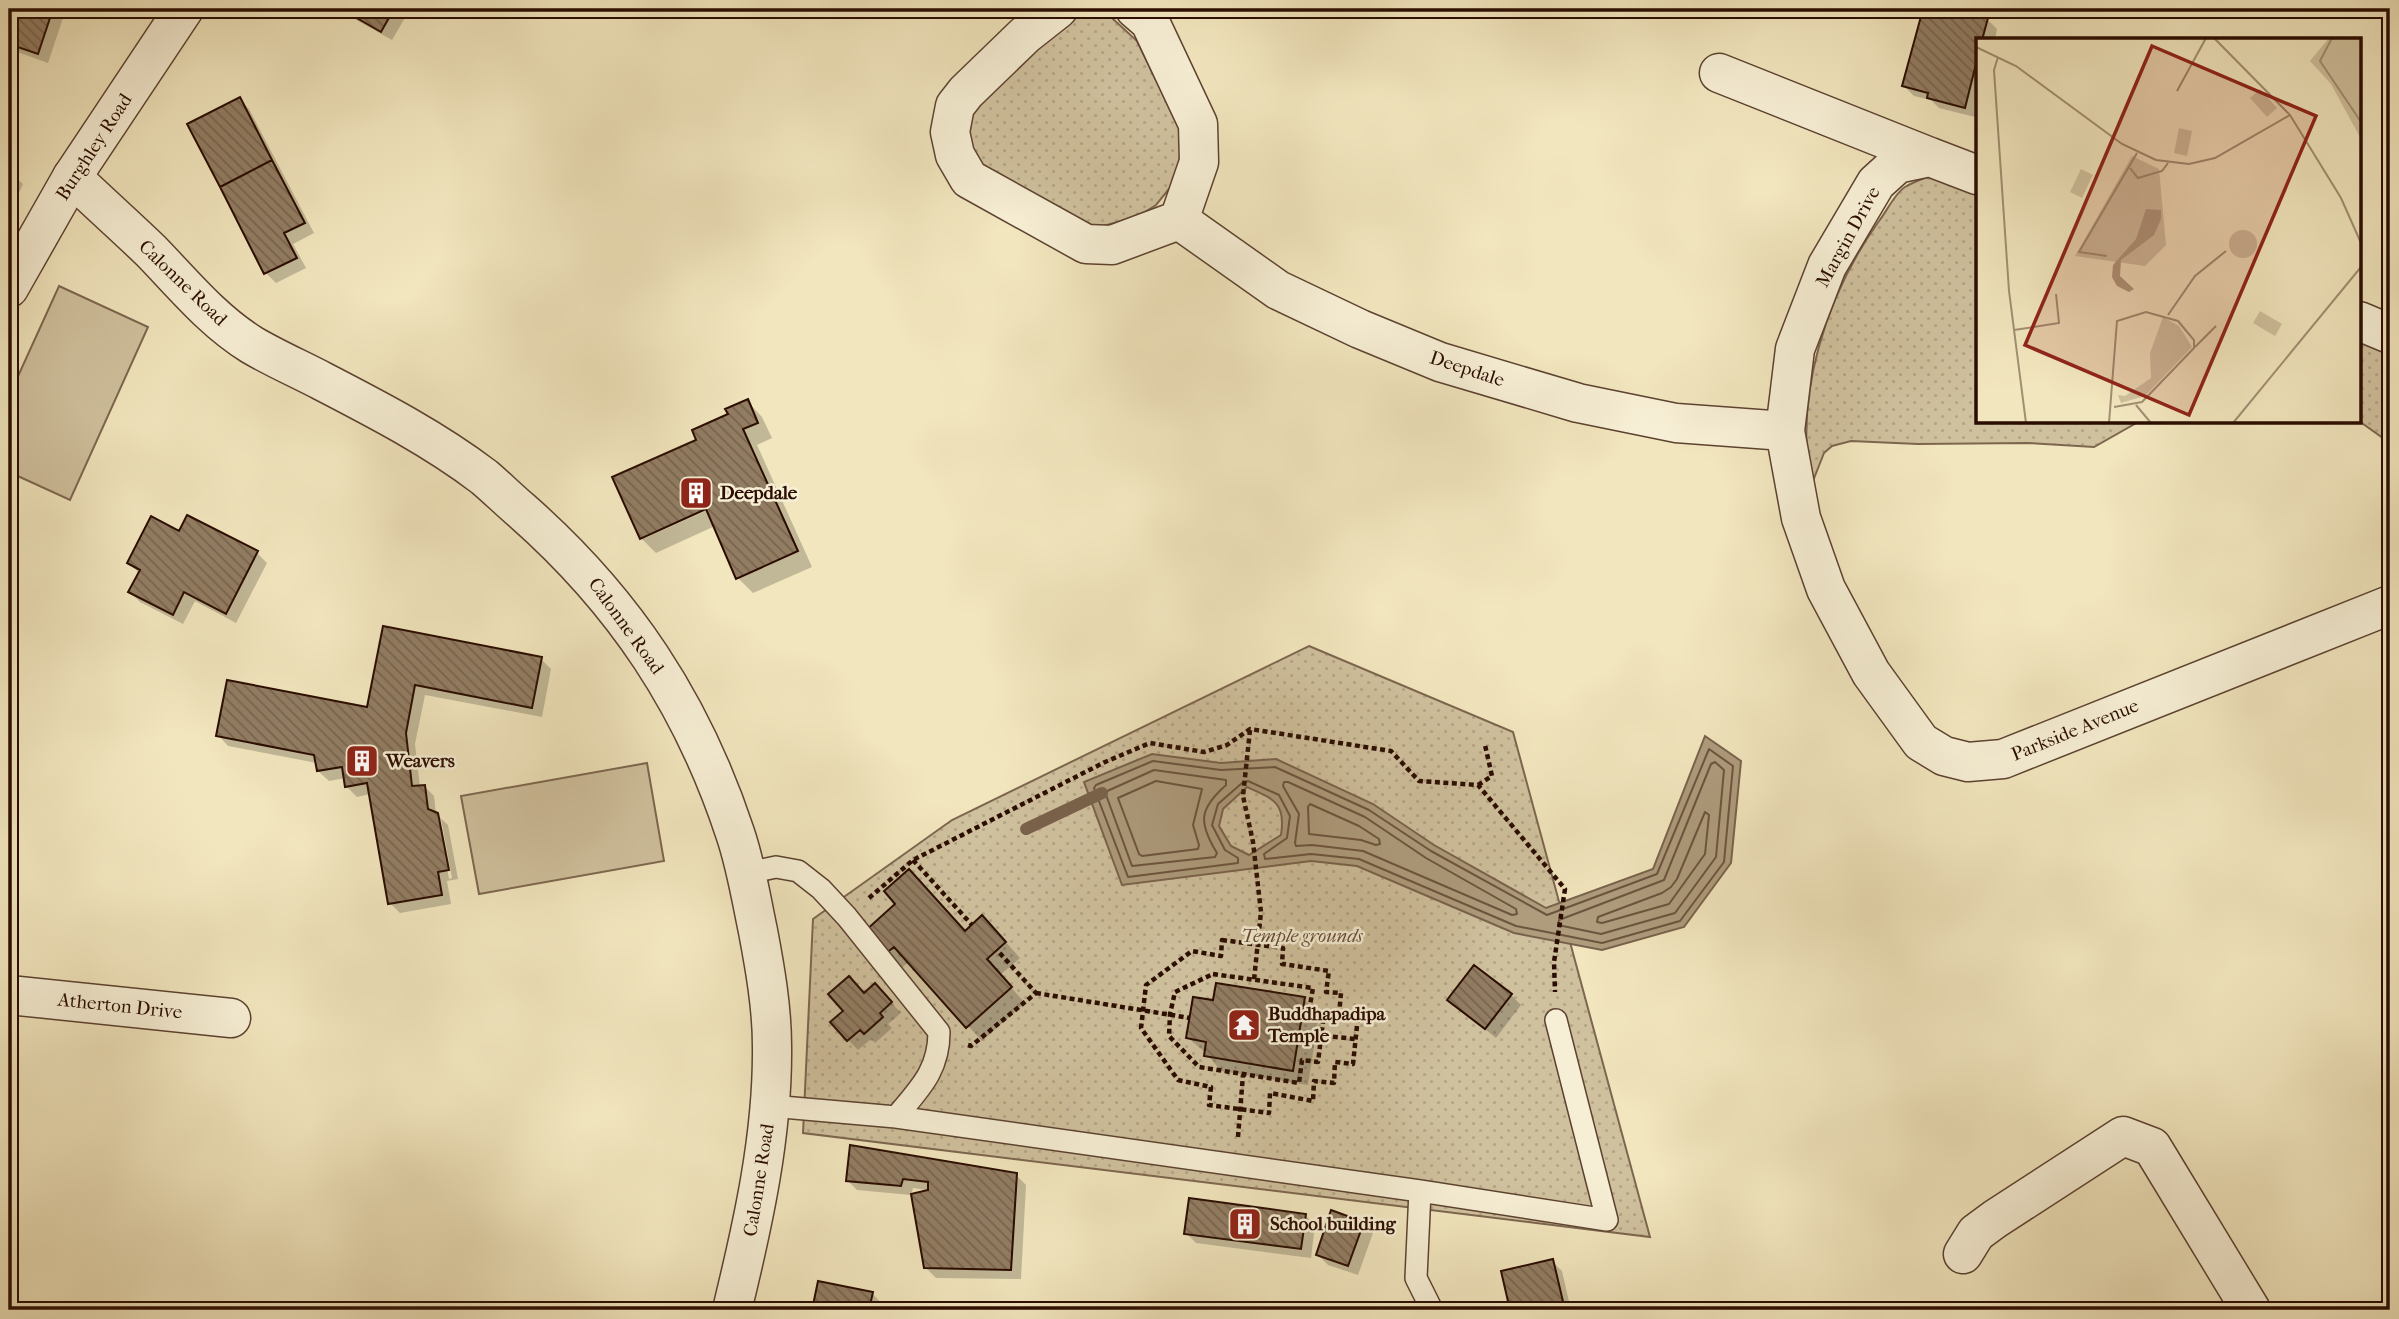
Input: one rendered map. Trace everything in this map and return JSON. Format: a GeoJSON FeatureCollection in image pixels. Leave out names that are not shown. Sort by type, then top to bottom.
{"type":"FeatureCollection","features":[{"type":"Feature","properties":{"kind":"street","name":"Burghley Road"},"geometry":{"type":"LineString","coordinates":[[9,288],[72,177],[184,9]]}},
{"type":"Feature","properties":{"kind":"street"},"geometry":{"type":"LineString","coordinates":[[1058,9],[1015,45],[955,106],[950,132],[955,155],[969,179],[1086,244],[1112,245],[1179,220],[1199,162],[1198,124],[1150,22],[1135,9]]}},
{"type":"Feature","properties":{"kind":"street"},"geometry":{"type":"LineString","coordinates":[[1718,73],[1976,175]]}},
{"type":"Feature","properties":{"kind":"street","name":"Margin Drive"},"geometry":{"type":"LineString","coordinates":[[1785,431],[1795,349],[1828,266],[1876,183],[1897,164],[1930,157]]}},
{"type":"Feature","properties":{"kind":"street","name":"Calonne Road"},"geometry":{"type":"LineString","coordinates":[[72,177],[153,253],[210,313],[250,344],[368,405],[430,441],[485,478],[578,563],[618,610],[672,690],[692,725],[716,780],[747,873],[764,964],[772,1043],[771,1106],[749,1242],[732,1310]]}},
{"type":"Feature","properties":{"kind":"street","name":"Deepdale"},"geometry":{"type":"LineString","coordinates":[[1179,220],[1278,290],[1360,329],[1440,362],[1578,403],[1675,424],[1785,431]]}},
{"type":"Feature","properties":{"kind":"street"},"geometry":{"type":"LineString","coordinates":[[2360,321],[2390,334]]}},
{"type":"Feature","properties":{"kind":"street","name":"Parkside Avenue"},"geometry":{"type":"LineString","coordinates":[[1785,431],[1801,517],[1826,589],[1878,683],[1921,742],[1944,756],[1968,762],[2003,759],[2390,605]]}},
{"type":"Feature","properties":{"kind":"street","name":"Atherton Drive"},"geometry":{"type":"LineString","coordinates":[[9,995],[231,1018]]}},
{"type":"Feature","properties":{"kind":"street"},"geometry":{"type":"LineString","coordinates":[[1964,1254],[1976,1233],[2123,1136],[2152,1147],[2251,1310]]}},
{"type":"Feature","properties":{"kind":"lane"},"geometry":{"type":"LineString","coordinates":[[747,873],[776,867],[798,871],[821,889],[847,917],[939,1032],[939,1053],[924,1083],[895,1117]]}},
{"type":"Feature","properties":{"kind":"lane"},"geometry":{"type":"LineString","coordinates":[[771,1106],[895,1117],[1607,1220],[1556,1020]]}},
{"type":"Feature","properties":{"kind":"lane"},"geometry":{"type":"LineString","coordinates":[[1420,1191],[1416,1278],[1432,1310]]}},
{"type":"Feature","properties":{"kind":"path"},"geometry":{"type":"LineString","coordinates":[[1250,729],[1243,796],[1253,842],[1261,912],[1254,980]]}},
{"type":"Feature","properties":{"kind":"path"},"geometry":{"type":"LineString","coordinates":[[847,917],[913,860],[1105,762],[1150,743],[1204,752],[1227,744],[1250,729],[1391,751],[1419,781],[1478,785],[1492,776],[1485,745]]}},
{"type":"Feature","properties":{"kind":"path"},"geometry":{"type":"LineString","coordinates":[[1478,785],[1565,889],[1554,962]]}},
{"type":"Feature","properties":{"kind":"path"},"geometry":{"type":"LineString","coordinates":[[913,860],[972,925]]}},
{"type":"Feature","properties":{"kind":"path"},"geometry":{"type":"LineString","coordinates":[[1222,940],[1257,944],[1283,948],[1282,964],[1329,971],[1326,992],[1341,993],[1339,1016],[1358,1016],[1353,1065],[1335,1062],[1334,1083],[1314,1081],[1313,1101],[1270,1093],[1269,1113],[1209,1105],[1211,1087],[1178,1080],[1141,1028],[1146,985],[1192,951],[1221,956],[1222,940]]}},
{"type":"Feature","properties":{"kind":"path"},"geometry":{"type":"LineString","coordinates":[[997,950],[1036,993],[1190,1018]]}},
{"type":"Feature","properties":{"kind":"path"},"geometry":{"type":"LineString","coordinates":[[1213,974],[1313,988],[1309,1011],[1324,1014],[1318,1062],[1302,1060],[1299,1083],[1199,1067],[1170,1037],[1170,1014],[1175,992],[1213,974]]}},
{"type":"Feature","properties":{"kind":"path"},"geometry":{"type":"LineString","coordinates":[[939,1032],[971,1046],[1036,993]]}},
{"type":"Feature","properties":{"kind":"path"},"geometry":{"type":"LineString","coordinates":[[1300,1033],[1355,1039]]}},
{"type":"Feature","properties":{"kind":"path"},"geometry":{"type":"LineString","coordinates":[[1239,1109],[1243,1075]]}},
{"type":"Feature","properties":{"kind":"green space"},"geometry":{"type":"Polygon","coordinates":[[[1091,15],[1112,18],[1137,41],[1179,127],[1181,160],[1173,184],[1156,205],[1137,217],[1088,230],[978,170],[969,143],[972,107],[1061,27],[1077,17],[1091,15]]]}},
{"type":"Feature","properties":{"kind":"green space"},"geometry":{"type":"Polygon","coordinates":[[[1930,176],[1976,191],[1976,424],[2134,424],[2094,447],[2028,443],[1918,444],[1851,441],[1832,446],[1824,453],[1811,486],[1807,417],[1811,382],[1830,313],[1860,250],[1894,198],[1914,182],[1930,176]]]}},
{"type":"Feature","properties":{"kind":"green space"},"geometry":{"type":"Polygon","coordinates":[[[59,286],[148,327],[70,500],[9,472],[9,396],[59,286]]]}},
{"type":"Feature","properties":{"kind":"green space"},"geometry":{"type":"Polygon","coordinates":[[[2360,341],[2390,353],[2390,443],[2360,422],[2360,341]]]}},
{"type":"Feature","properties":{"kind":"green space","name":"Temple grounds"},"geometry":{"type":"Polygon","coordinates":[[[1309,646],[1513,732],[1650,1237],[803,1133],[813,919],[952,820],[1309,646]]]}},
{"type":"Feature","properties":{"kind":"green space"},"geometry":{"type":"Polygon","coordinates":[[[647,763],[664,861],[479,894],[461,796],[647,763]]]}},
{"type":"Feature","properties":{"kind":"water"},"geometry":{"type":"Polygon","coordinates":[[[1705,736],[1741,761],[1731,863],[1684,927],[1602,950],[1514,933],[1357,866],[1311,861],[1122,885],[1084,782],[1152,754],[1221,763],[1276,759],[1373,804],[1434,845],[1546,908],[1653,869],[1705,736]],[[1247,787],[1223,809],[1219,826],[1231,846],[1249,855],[1281,835],[1282,816],[1280,809],[1271,799],[1247,787]]]}},
{"type":"Feature","properties":{"kind":"building"},"geometry":{"type":"Polygon","coordinates":[[[9,9],[53,9],[38,54],[9,44],[9,9]]]}},
{"type":"Feature","properties":{"kind":"building"},"geometry":{"type":"Polygon","coordinates":[[[341,9],[394,9],[381,32],[341,9]]]}},
{"type":"Feature","properties":{"kind":"building"},"geometry":{"type":"Polygon","coordinates":[[[1923,9],[1954,9],[1988,18],[1983,38],[1976,38],[1976,64],[1965,108],[1927,98],[1928,93],[1902,86],[1923,9]]]}},
{"type":"Feature","properties":{"kind":"building"},"geometry":{"type":"Polygon","coordinates":[[[240,97],[272,160],[220,187],[187,124],[240,97]]]}},
{"type":"Feature","properties":{"kind":"building"},"geometry":{"type":"Polygon","coordinates":[[[272,160],[305,223],[284,233],[297,258],[264,274],[220,187],[272,160]]]}},
{"type":"Feature","properties":{"kind":"building","name":"Deepdale"},"geometry":{"type":"Polygon","coordinates":[[[748,399],[758,423],[743,429],[798,551],[736,579],[706,509],[640,539],[612,477],[696,440],[692,430],[728,414],[725,409],[748,399]]]}},
{"type":"Feature","properties":{"kind":"building"},"geometry":{"type":"Polygon","coordinates":[[[187,515],[258,551],[226,614],[184,592],[173,615],[128,592],[140,570],[127,563],[151,516],[179,531],[187,515]]]}},
{"type":"Feature","properties":{"kind":"building","name":"Weavers"},"geometry":{"type":"Polygon","coordinates":[[[383,626],[542,657],[532,708],[415,685],[406,733],[412,786],[425,785],[428,809],[438,813],[449,870],[438,872],[442,895],[388,904],[367,783],[345,787],[342,767],[317,771],[314,755],[216,736],[227,680],[367,707],[383,626]]]}},
{"type":"Feature","properties":{"kind":"building"},"geometry":{"type":"Polygon","coordinates":[[[909,869],[965,931],[982,915],[1006,942],[987,959],[1012,987],[966,1028],[894,947],[885,954],[865,931],[895,904],[884,891],[909,869]]]}},
{"type":"Feature","properties":{"kind":"building"},"geometry":{"type":"Polygon","coordinates":[[[1474,965],[1512,994],[1485,1029],[1447,1000],[1474,965]]]}},
{"type":"Feature","properties":{"kind":"building"},"geometry":{"type":"Polygon","coordinates":[[[849,976],[864,993],[875,983],[892,1002],[880,1013],[883,1017],[864,1034],[860,1030],[847,1041],[830,1022],[843,1011],[828,994],[849,976]]]}},
{"type":"Feature","properties":{"kind":"building","name":"Buddhapadipa Temple"},"geometry":{"type":"Polygon","coordinates":[[[1216,983],[1305,997],[1293,1071],[1204,1056],[1206,1042],[1186,1038],[1193,997],[1213,1000],[1216,983]]]}},
{"type":"Feature","properties":{"kind":"building"},"geometry":{"type":"Polygon","coordinates":[[[850,1145],[1017,1173],[1011,1270],[924,1268],[911,1194],[928,1190],[928,1182],[903,1179],[901,1186],[846,1181],[850,1145]]]}},
{"type":"Feature","properties":{"kind":"building","name":"School building"},"geometry":{"type":"Polygon","coordinates":[[[1189,1198],[1306,1214],[1301,1249],[1184,1234],[1189,1198]]]}},
{"type":"Feature","properties":{"kind":"building"},"geometry":{"type":"Polygon","coordinates":[[[1331,1210],[1364,1222],[1348,1266],[1316,1255],[1331,1210]]]}},
{"type":"Feature","properties":{"kind":"building"},"geometry":{"type":"Polygon","coordinates":[[[1553,1259],[1565,1310],[1510,1310],[1501,1271],[1553,1259]]]}},
{"type":"Feature","properties":{"kind":"building"},"geometry":{"type":"Polygon","coordinates":[[[818,1281],[873,1292],[869,1310],[812,1310],[818,1281]]]}},
{"type":"Feature","properties":{"kind":"waterway"},"geometry":{"type":"LineString","coordinates":[[1026,829],[1102,793]]}},
{"type":"Feature","properties":{"kind":"place","name":"Deepdale"},"geometry":{"type":"Point","coordinates":[696,493]}},
{"type":"Feature","properties":{"kind":"place","name":"Weavers"},"geometry":{"type":"Point","coordinates":[362,761]}},
{"type":"Feature","properties":{"kind":"place","name":"Buddhapadipa Temple"},"geometry":{"type":"Point","coordinates":[1244,1025]}},
{"type":"Feature","properties":{"kind":"place","name":"School building"},"geometry":{"type":"Point","coordinates":[1245,1224]}}]}
